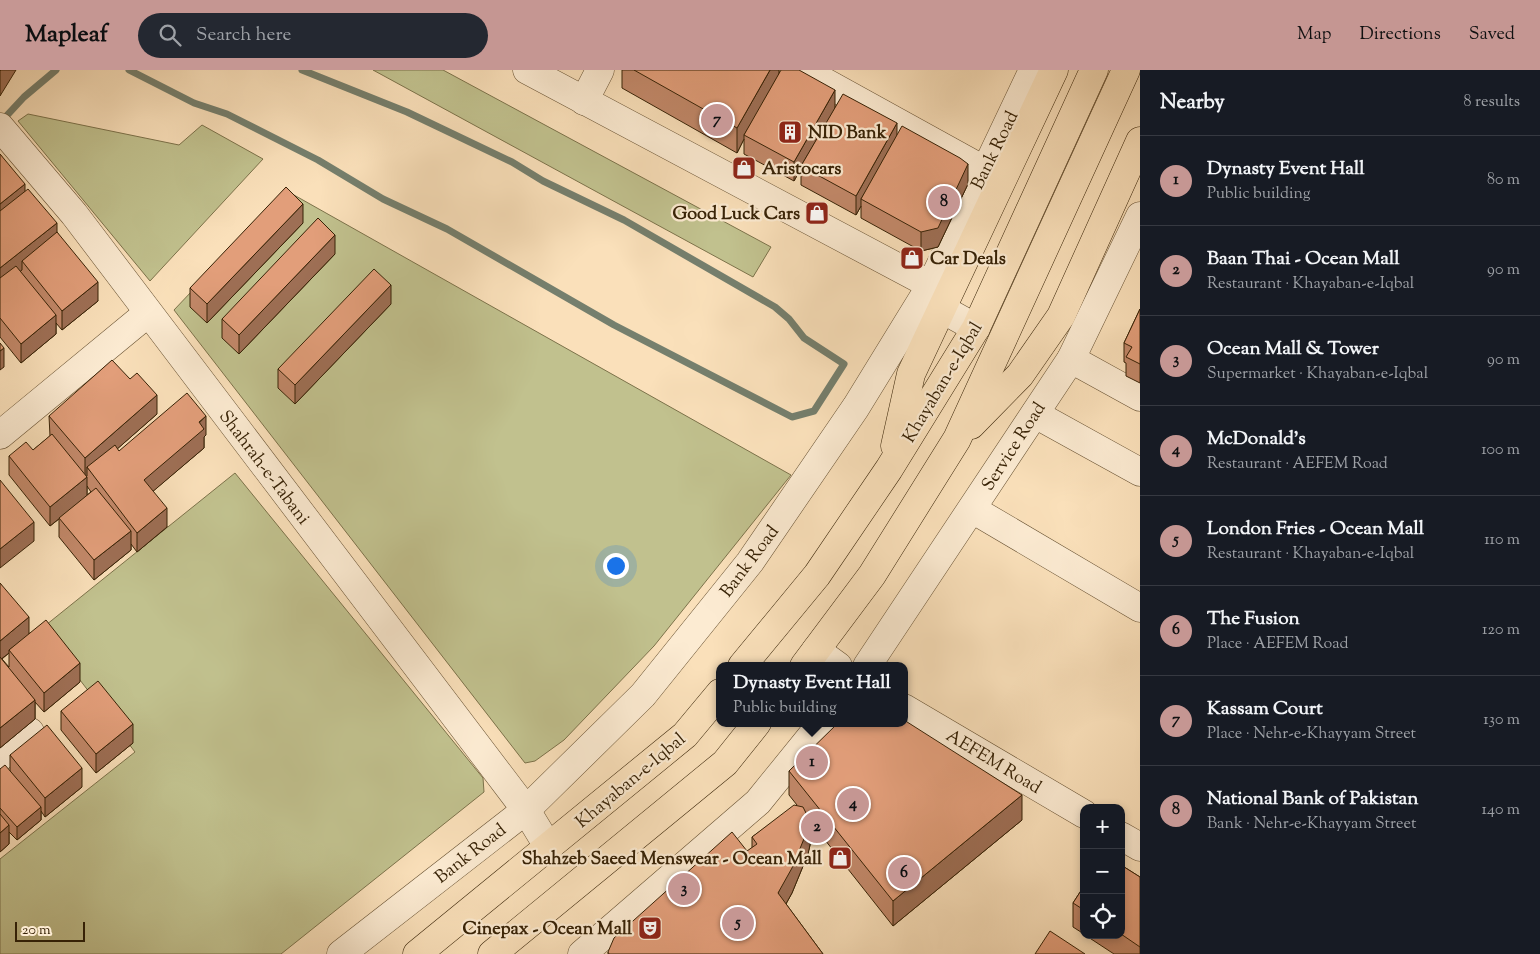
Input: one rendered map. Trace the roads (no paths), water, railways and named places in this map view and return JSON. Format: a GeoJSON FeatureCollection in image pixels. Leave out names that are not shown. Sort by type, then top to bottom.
{"type":"FeatureCollection","features":[{"type":"Feature","properties":{"kind":"main road"},"geometry":{"type":"LineString","coordinates":[[889,469],[911,374],[936,297],[1054,70]]}},
{"type":"Feature","properties":{"kind":"main road","name":"Khayaban-e-Iqbal"},"geometry":{"type":"LineString","coordinates":[[745,662],[816,575],[889,469],[976,328],[1094,70]]}},
{"type":"Feature","properties":{"kind":"main road","name":"Khayaban-e-Iqbal"},"geometry":{"type":"LineString","coordinates":[[810,658],[872,575],[957,439],[1126,70]]}},
{"type":"Feature","properties":{"kind":"main road"},"geometry":{"type":"LineString","coordinates":[[957,439],[1020,375],[1060,316],[1140,141]]}},
{"type":"Feature","properties":{"kind":"main road","name":"Khayaban-e-Iqbal"},"geometry":{"type":"LineString","coordinates":[[417,954],[685,735],[716,698]]}},
{"type":"Feature","properties":{"kind":"main road"},"geometry":{"type":"LineString","coordinates":[[492,954],[725,763],[754,727]]}},
{"type":"Feature","properties":{"kind":"street"},"geometry":{"type":"LineString","coordinates":[[527,70],[936,297],[976,328]]}},
{"type":"Feature","properties":{"kind":"street"},"geometry":{"type":"LineString","coordinates":[[584,101],[600,70]]}},
{"type":"Feature","properties":{"kind":"street"},"geometry":{"type":"LineString","coordinates":[[803,70],[984,170]]}},
{"type":"Feature","properties":{"kind":"street","name":"Bank Road"},"geometry":{"type":"LineString","coordinates":[[341,954],[526,810],[643,695],[750,562],[856,407],[936,297],[984,170],[1033,70]]}},
{"type":"Feature","properties":{"kind":"street","name":"Shahrah-e-Tabani"},"geometry":{"type":"LineString","coordinates":[[0,127],[74,214],[526,810],[549,848]]}},
{"type":"Feature","properties":{"kind":"street","name":"Service Road"},"geometry":{"type":"LineString","coordinates":[[870,662],[1071,359],[1140,216]]}},
{"type":"Feature","properties":{"kind":"street"},"geometry":{"type":"LineString","coordinates":[[0,435],[148,313]]}},
{"type":"Feature","properties":{"kind":"street"},"geometry":{"type":"LineString","coordinates":[[1071,359],[1140,397]]}},
{"type":"Feature","properties":{"kind":"street"},"geometry":{"type":"LineString","coordinates":[[1035,414],[1140,472]]}},
{"type":"Feature","properties":{"kind":"street"},"geometry":{"type":"LineString","coordinates":[[972,509],[1140,608]]}},
{"type":"Feature","properties":{"kind":"street"},"geometry":{"type":"LineString","coordinates":[[810,658],[824,662]]}},
{"type":"Feature","properties":{"kind":"street","name":"AEFEM Road"},"geometry":{"type":"LineString","coordinates":[[908,710],[1080,812]]}},
{"type":"Feature","properties":{"kind":"street"},"geometry":{"type":"LineString","coordinates":[[582,954],[758,802],[819,727]]}},
{"type":"Feature","properties":{"kind":"street"},"geometry":{"type":"LineString","coordinates":[[0,757],[30,732]]}},
{"type":"Feature","properties":{"kind":"street"},"geometry":{"type":"LineString","coordinates":[[1125,839],[1140,848]]}},
{"type":"Feature","properties":{"kind":"waterway"},"geometry":{"type":"LineString","coordinates":[[0,123],[24,97],[56,70]]}},
{"type":"Feature","properties":{"kind":"waterway"},"geometry":{"type":"LineString","coordinates":[[129,70],[194,103],[227,114],[318,160],[383,199],[447,229],[614,325],[792,417],[814,411],[844,364],[804,338],[789,319],[775,307],[624,220],[543,181],[512,162],[407,112],[302,70]]}},
{"type":"Feature","properties":{"kind":"place","name":"Kassam Court"},"geometry":{"type":"Point","coordinates":[717,120]}},
{"type":"Feature","properties":{"kind":"place","name":"NID Bank"},"geometry":{"type":"Point","coordinates":[790,132]}},
{"type":"Feature","properties":{"kind":"place","name":"Aristocars"},"geometry":{"type":"Point","coordinates":[744,168]}},
{"type":"Feature","properties":{"kind":"place","name":"National Bank of Pakistan"},"geometry":{"type":"Point","coordinates":[944,202]}},
{"type":"Feature","properties":{"kind":"place","name":"Good Luck Cars"},"geometry":{"type":"Point","coordinates":[817,213]}},
{"type":"Feature","properties":{"kind":"place","name":"Car Deals"},"geometry":{"type":"Point","coordinates":[912,258]}},
{"type":"Feature","properties":{"kind":"place","name":"Dynasty Event Hall"},"geometry":{"type":"Point","coordinates":[812,762]}},
{"type":"Feature","properties":{"kind":"place","name":"McDonald's"},"geometry":{"type":"Point","coordinates":[853,804]}},
{"type":"Feature","properties":{"kind":"place","name":"Baan Thai - Ocean Mall"},"geometry":{"type":"Point","coordinates":[817,827]}},
{"type":"Feature","properties":{"kind":"place","name":"Shahzeb Saeed Menswear - Ocean Mall"},"geometry":{"type":"Point","coordinates":[840,858]}},
{"type":"Feature","properties":{"kind":"place","name":"The Fusion"},"geometry":{"type":"Point","coordinates":[904,873]}},
{"type":"Feature","properties":{"kind":"place","name":"Ocean Mall & Tower"},"geometry":{"type":"Point","coordinates":[684,889]}},
{"type":"Feature","properties":{"kind":"place","name":"London Fries - Ocean Mall"},"geometry":{"type":"Point","coordinates":[738,923]}},
{"type":"Feature","properties":{"kind":"place","name":"Cinepax - Ocean Mall"},"geometry":{"type":"Point","coordinates":[650,928]}}]}
